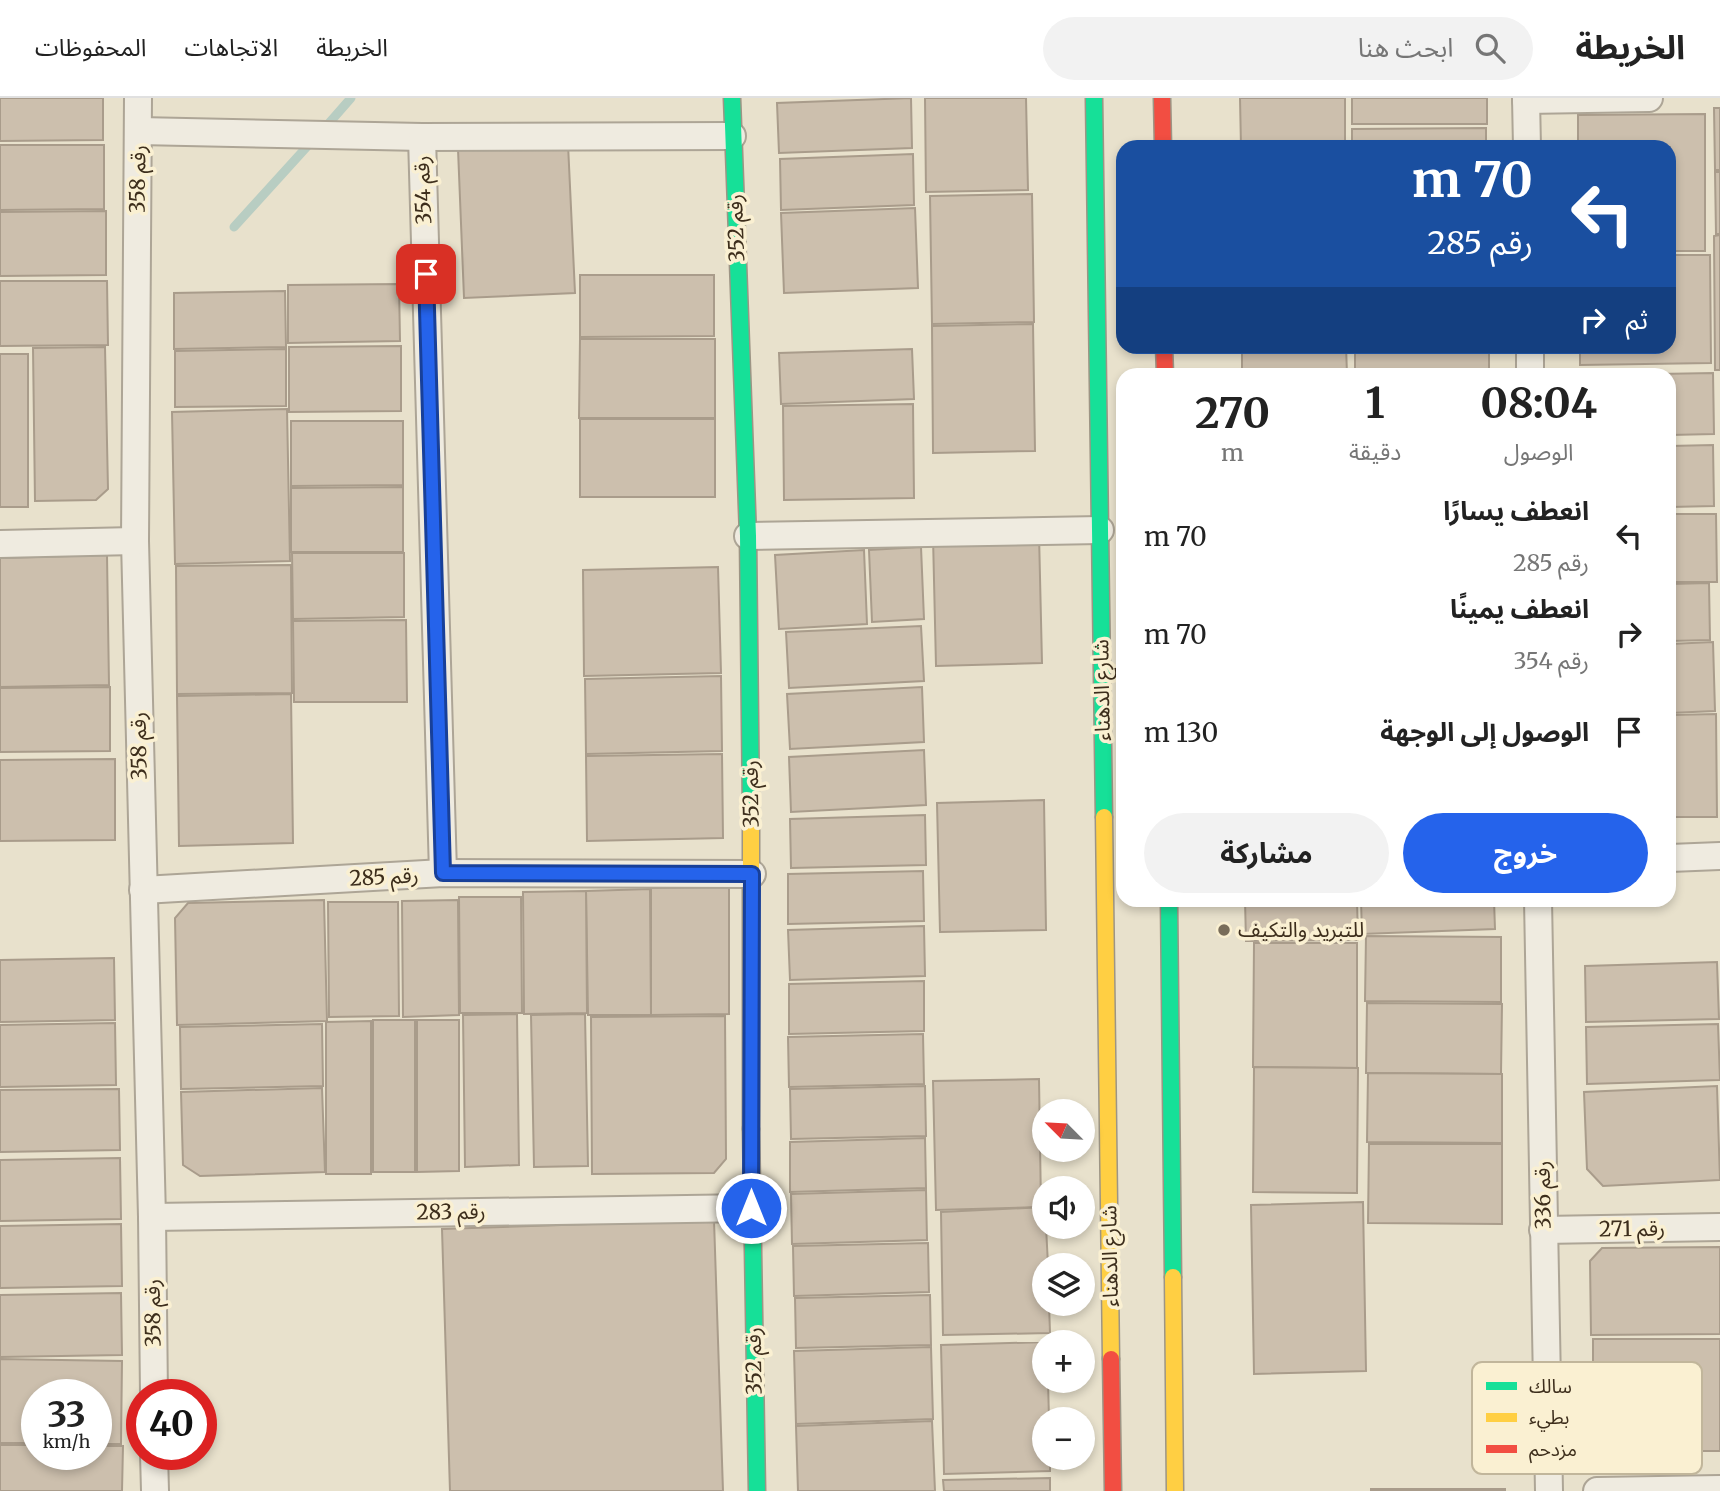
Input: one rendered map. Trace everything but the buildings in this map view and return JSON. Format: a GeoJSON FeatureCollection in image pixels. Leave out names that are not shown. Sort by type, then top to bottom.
{"type":"FeatureCollection","features":[{"type":"Feature","properties":{"kind":"street","name":"رقم 358"},"geometry":{"type":"LineString","coordinates":[[138,98],[135,541],[154,1379]]}},
{"type":"Feature","properties":{"kind":"street","name":"رقم 352"},"geometry":{"type":"LineString","coordinates":[[732,98],[748,536],[752,874],[751,1208],[757,1491]]}},
{"type":"Feature","properties":{"kind":"street","name":"شارع الدهناء"},"geometry":{"type":"LineString","coordinates":[[1094,98],[1113,1491]]}},
{"type":"Feature","properties":{"kind":"street"},"geometry":{"type":"LineString","coordinates":[[1162,98],[1163,140]]}},
{"type":"Feature","properties":{"kind":"street"},"geometry":{"type":"LineString","coordinates":[[1527,140],[1526,99],[1649,98]]}},
{"type":"Feature","properties":{"kind":"street"},"geometry":{"type":"LineString","coordinates":[[139,131],[422,137],[733,136]]}},
{"type":"Feature","properties":{"kind":"street","name":"رقم 354"},"geometry":{"type":"LineString","coordinates":[[422,137],[443,873]]}},
{"type":"Feature","properties":{"kind":"street"},"geometry":{"type":"LineString","coordinates":[[748,536],[1100,530]]}},
{"type":"Feature","properties":{"kind":"street"},"geometry":{"type":"LineString","coordinates":[[0,544],[135,541]]}},
{"type":"Feature","properties":{"kind":"street"},"geometry":{"type":"LineString","coordinates":[[1676,858],[1720,856]]}},
{"type":"Feature","properties":{"kind":"street","name":"رقم 285"},"geometry":{"type":"LineString","coordinates":[[143,890],[443,873],[752,874]]}},
{"type":"Feature","properties":{"kind":"street"},"geometry":{"type":"LineString","coordinates":[[1169,907],[1175,1491]]}},
{"type":"Feature","properties":{"kind":"street","name":"رقم 336"},"geometry":{"type":"LineString","coordinates":[[1538,907],[1547,1362]]}},
{"type":"Feature","properties":{"kind":"street","name":"رقم 283"},"geometry":{"type":"LineString","coordinates":[[152,1217],[751,1208]]}},
{"type":"Feature","properties":{"kind":"street","name":"رقم 271"},"geometry":{"type":"LineString","coordinates":[[1544,1230],[1720,1227]]}},
{"type":"Feature","properties":{"kind":"street"},"geometry":{"type":"LineString","coordinates":[[154,1470],[155,1491]]}},
{"type":"Feature","properties":{"kind":"street"},"geometry":{"type":"LineString","coordinates":[[1597,1491],[1720,1489]]}},
{"type":"Feature","properties":{"kind":"waterway"},"geometry":{"type":"LineString","coordinates":[[323,130],[351,98]]}},
{"type":"Feature","properties":{"kind":"waterway"},"geometry":{"type":"LineString","coordinates":[[234,227],[313,140]]}},
{"type":"Feature","properties":{"kind":"traffic: fast"},"geometry":{"type":"LineString","coordinates":[[732,98],[748,536],[751,812]]}},
{"type":"Feature","properties":{"kind":"traffic: fast"},"geometry":{"type":"LineString","coordinates":[[1094,98],[1104,817]]}},
{"type":"Feature","properties":{"kind":"traffic: fast"},"geometry":{"type":"LineString","coordinates":[[1169,907],[1173,1277]]}},
{"type":"Feature","properties":{"kind":"traffic: fast"},"geometry":{"type":"LineString","coordinates":[[751,1129],[757,1491]]}},
{"type":"Feature","properties":{"kind":"traffic: slow"},"geometry":{"type":"LineString","coordinates":[[751,812],[751,1129]]}},
{"type":"Feature","properties":{"kind":"traffic: slow"},"geometry":{"type":"LineString","coordinates":[[1104,817],[1111,1359]]}},
{"type":"Feature","properties":{"kind":"traffic: slow"},"geometry":{"type":"LineString","coordinates":[[1173,1277],[1175,1491]]}},
{"type":"Feature","properties":{"kind":"traffic: jam"},"geometry":{"type":"LineString","coordinates":[[1162,98],[1163,140]]}},
{"type":"Feature","properties":{"kind":"traffic: jam"},"geometry":{"type":"LineString","coordinates":[[1164,354],[1165,368]]}},
{"type":"Feature","properties":{"kind":"traffic: jam"},"geometry":{"type":"LineString","coordinates":[[1111,1359],[1113,1491]]}},
{"type":"Feature","properties":{"kind":"place","name":"للتبرید والتکیف"},"geometry":{"type":"Point","coordinates":[1224,930]}},
{"type":"Feature","properties":{"kind":"route"},"geometry":{"type":"LineString","coordinates":[[426,274],[443,873],[752,874],[751,1208]]}}]}
